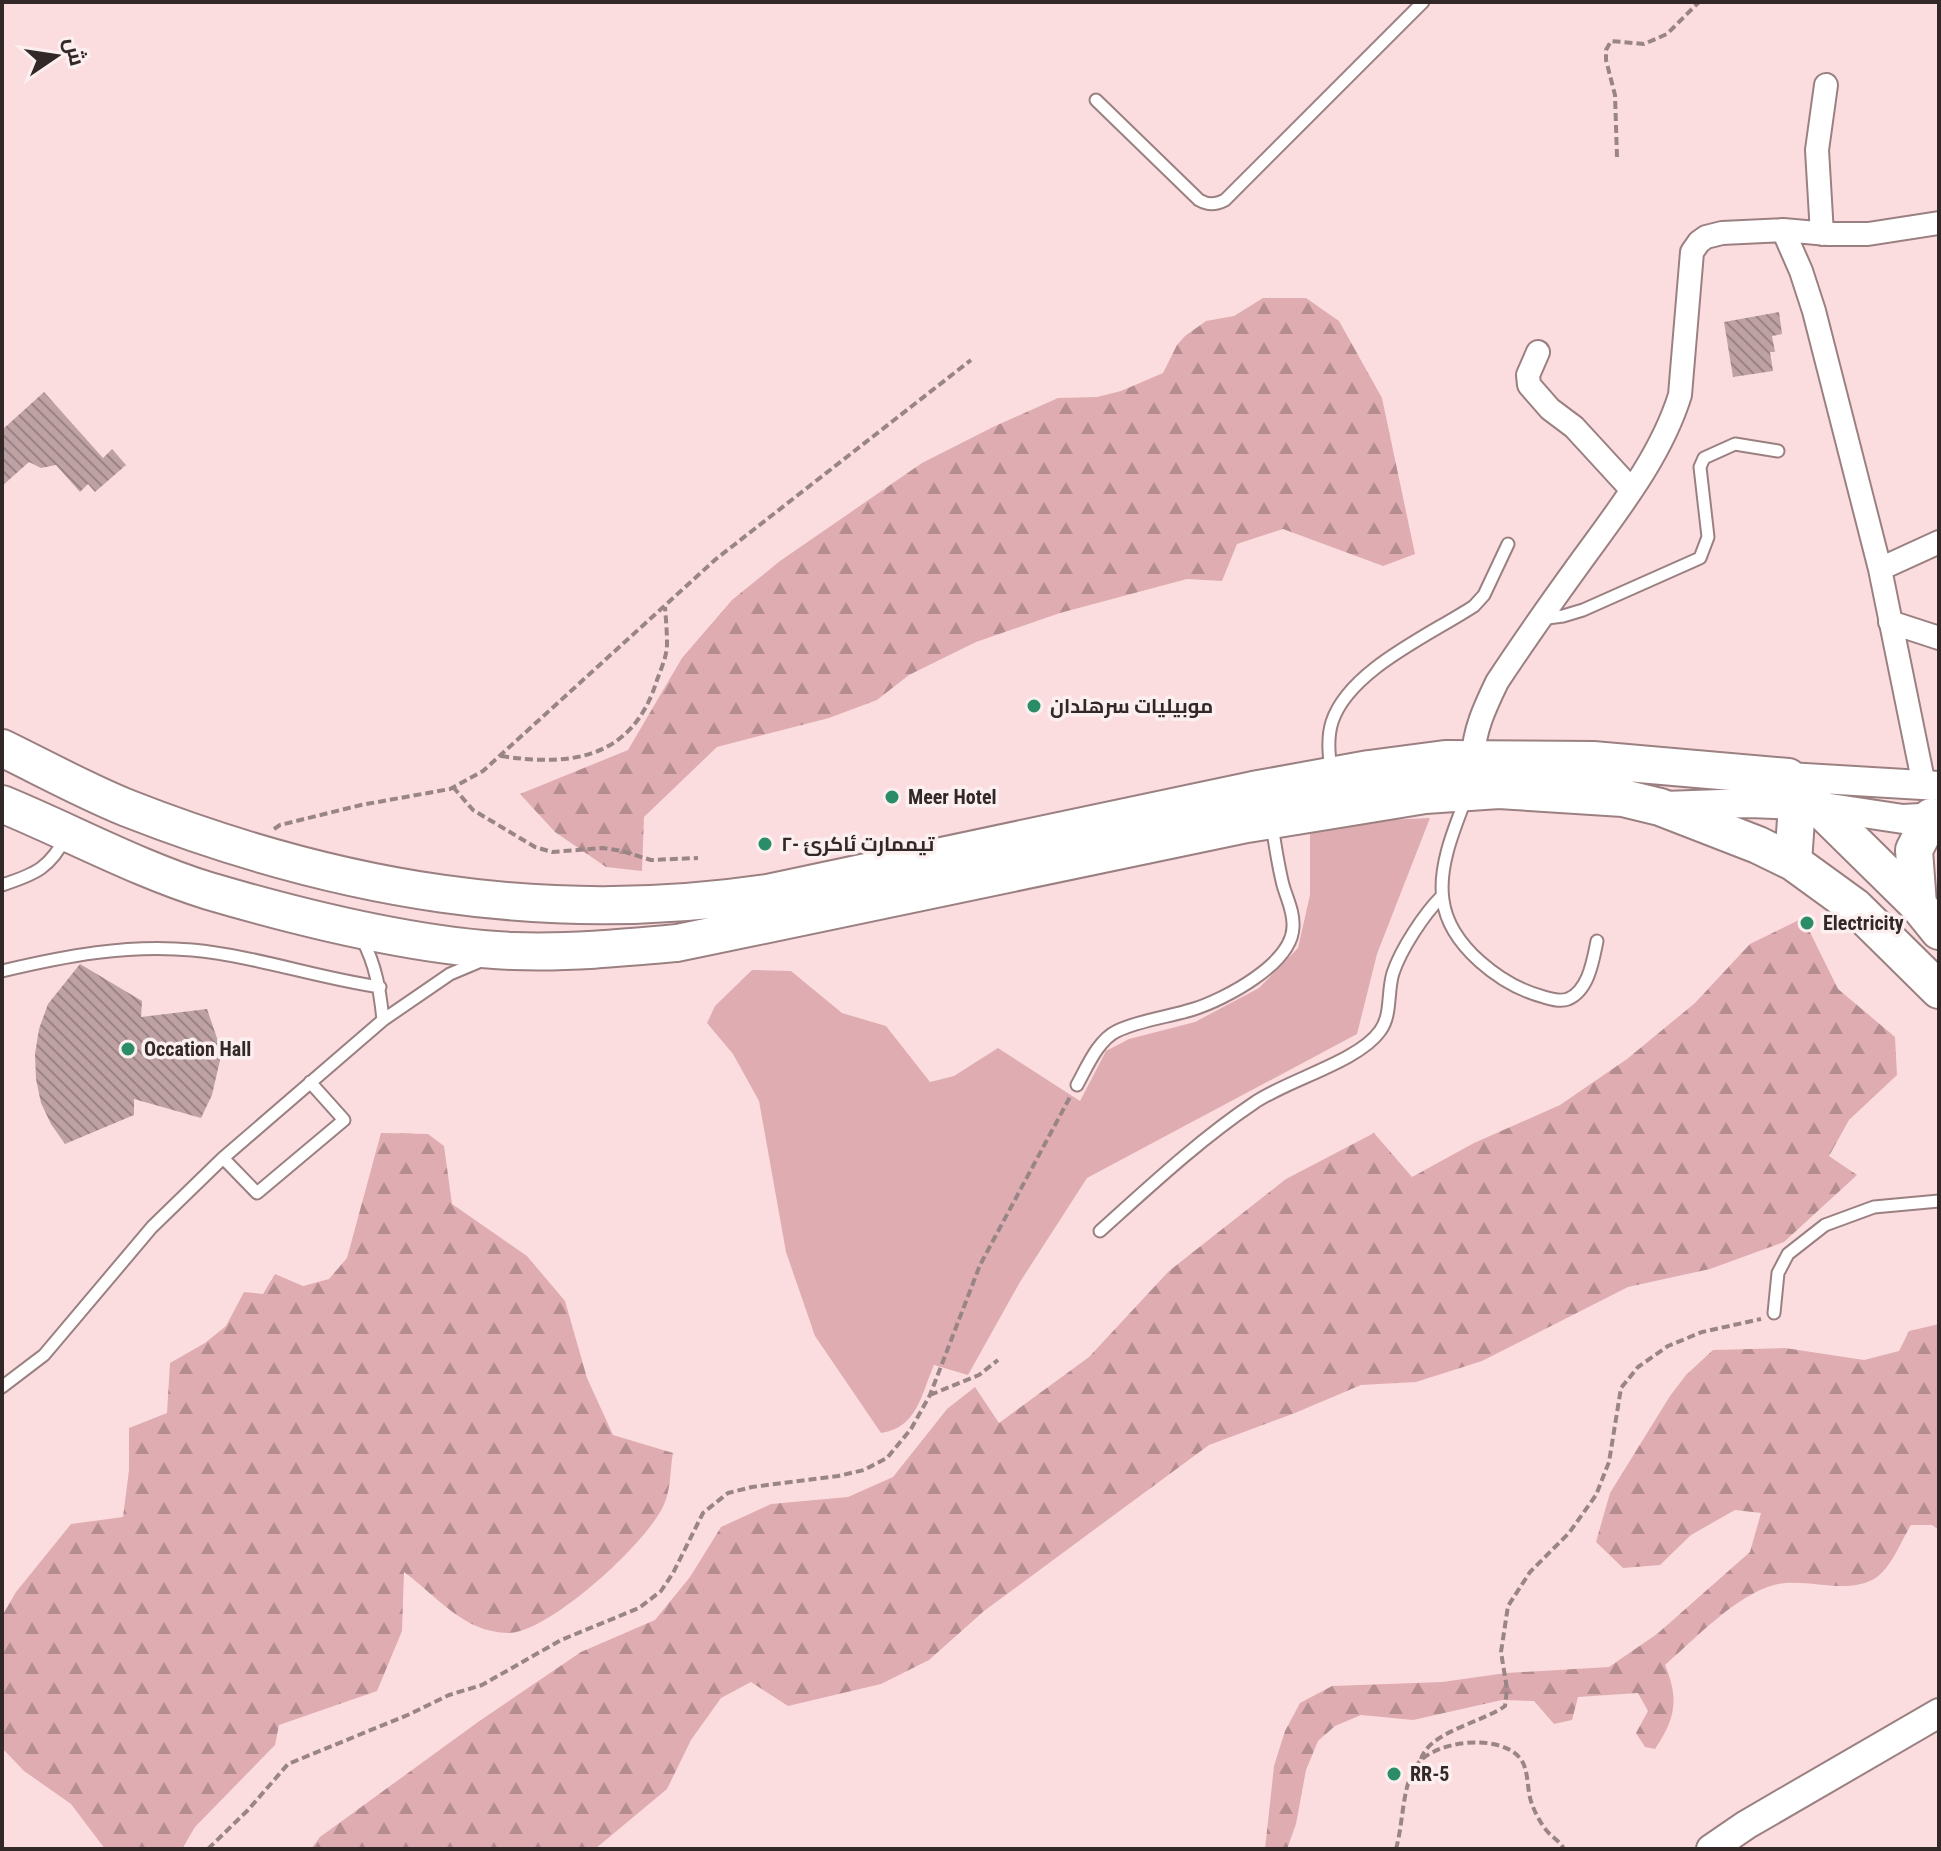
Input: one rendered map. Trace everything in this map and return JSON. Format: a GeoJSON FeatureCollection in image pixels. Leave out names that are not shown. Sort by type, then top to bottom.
{"type":"FeatureCollection","features":[{"type":"Feature","properties":{"kind":"highway"},"geometry":{"type":"LineString","coordinates":[[2,748],[124,807],[248,851],[387,885],[500,902],[574,907],[703,902],[837,880],[1253,790],[1445,759],[1471,774],[1566,793],[1623,798],[1660,807],[1745,839],[1793,862],[1855,907],[1939,990]]}},
{"type":"Feature","properties":{"kind":"highway"},"geometry":{"type":"LineString","coordinates":[[2,804],[207,890],[356,928],[454,945],[512,951],[585,951],[677,943],[1271,820],[1471,774],[1593,760],[1801,796],[1928,918]]}},
{"type":"Feature","properties":{"kind":"highway"},"geometry":{"type":"LineString","coordinates":[[1793,862],[1801,796]]}},
{"type":"Feature","properties":{"kind":"highway"},"geometry":{"type":"LineString","coordinates":[[1928,918],[1914,850],[1933,802]]}},
{"type":"Feature","properties":{"kind":"street"},"geometry":{"type":"LineString","coordinates":[[1822,234],[1817,150],[1826,85]]}},
{"type":"Feature","properties":{"kind":"street"},"geometry":{"type":"LineString","coordinates":[[1471,774],[1474,741],[1481,716],[1497,682],[1662,441],[1680,395],[1692,252],[1699,242],[1722,233],[1783,230],[1868,234],[1939,223]]}},
{"type":"Feature","properties":{"kind":"street"},"geometry":{"type":"LineString","coordinates":[[1783,230],[1814,311],[1880,569],[1933,802]]}},
{"type":"Feature","properties":{"kind":"street"},"geometry":{"type":"LineString","coordinates":[[1538,352],[1528,375],[1529,385],[1550,409],[1574,427],[1631,489]]}},
{"type":"Feature","properties":{"kind":"street"},"geometry":{"type":"LineString","coordinates":[[1880,569],[1939,542]]}},
{"type":"Feature","properties":{"kind":"street"},"geometry":{"type":"LineString","coordinates":[[1890,622],[1939,638]]}},
{"type":"Feature","properties":{"kind":"street"},"geometry":{"type":"LineString","coordinates":[[1801,796],[1903,819],[1933,802]]}},
{"type":"Feature","properties":{"kind":"street"},"geometry":{"type":"LineString","coordinates":[[1660,807],[1801,796],[1933,802]]}},
{"type":"Feature","properties":{"kind":"street"},"geometry":{"type":"LineString","coordinates":[[1711,1849],[1746,1825],[1939,1713]]}},
{"type":"Feature","properties":{"kind":"lane"},"geometry":{"type":"LineString","coordinates":[[1096,100],[1199,200],[1219,204],[1423,2]]}},
{"type":"Feature","properties":{"kind":"lane"},"geometry":{"type":"LineString","coordinates":[[1539,619],[1583,610],[1603,598],[1700,558],[1708,537],[1700,467],[1704,458],[1735,444],[1778,451]]}},
{"type":"Feature","properties":{"kind":"lane"},"geometry":{"type":"LineString","coordinates":[[1332,776],[1328,745],[1331,723],[1342,701],[1375,669],[1474,606],[1484,595],[1508,544]]}},
{"type":"Feature","properties":{"kind":"lane"},"geometry":{"type":"LineString","coordinates":[[1471,774],[1444,873],[1444,910],[1454,930],[1494,973],[1529,993],[1555,1000],[1568,999],[1579,990],[1590,973],[1597,941]]}},
{"type":"Feature","properties":{"kind":"lane"},"geometry":{"type":"LineString","coordinates":[[1077,1085],[1105,1040],[1117,1031],[1198,1008],[1243,986],[1272,965],[1290,940],[1293,916],[1278,864],[1271,820]]}},
{"type":"Feature","properties":{"kind":"lane"},"geometry":{"type":"LineString","coordinates":[[2,885],[44,868],[57,854],[69,831]]}},
{"type":"Feature","properties":{"kind":"lane"},"geometry":{"type":"LineString","coordinates":[[1100,1231],[1254,1103],[1335,1064],[1380,1032],[1387,1017],[1393,971],[1430,908],[1442,896]]}},
{"type":"Feature","properties":{"kind":"lane"},"geometry":{"type":"LineString","coordinates":[[356,928],[372,958],[380,987],[383,1020]]}},
{"type":"Feature","properties":{"kind":"lane"},"geometry":{"type":"LineString","coordinates":[[2,971],[95,952],[148,948],[209,953],[380,987]]}},
{"type":"Feature","properties":{"kind":"lane"},"geometry":{"type":"LineString","coordinates":[[2,1387],[44,1355],[152,1227],[223,1158],[310,1082],[383,1020],[450,974],[512,951]]}},
{"type":"Feature","properties":{"kind":"lane"},"geometry":{"type":"LineString","coordinates":[[223,1158],[257,1193],[344,1120],[310,1082]]}},
{"type":"Feature","properties":{"kind":"lane"},"geometry":{"type":"LineString","coordinates":[[1774,1313],[1778,1273],[1788,1254],[1825,1225],[1874,1207],[1939,1201]]}},
{"type":"Feature","properties":{"kind":"path"},"geometry":{"type":"LineString","coordinates":[[1617,157],[1615,95],[1606,50],[1611,41],[1644,44],[1667,34],[1699,2]]}},
{"type":"Feature","properties":{"kind":"path"},"geometry":{"type":"LineString","coordinates":[[248,851],[280,825],[453,787],[483,771],[716,559],[971,360]]}},
{"type":"Feature","properties":{"kind":"path"},"geometry":{"type":"LineString","coordinates":[[501,756],[536,761],[579,757],[613,745],[636,725],[652,698],[667,648],[665,606]]}},
{"type":"Feature","properties":{"kind":"path"},"geometry":{"type":"LineString","coordinates":[[453,787],[473,810],[535,847],[552,852],[603,848],[651,860],[698,858]]}},
{"type":"Feature","properties":{"kind":"path"},"geometry":{"type":"LineString","coordinates":[[208,1849],[288,1764],[449,1695],[482,1685],[561,1640],[639,1608],[661,1591],[703,1513],[728,1493],[851,1473],[887,1458],[911,1429],[930,1395],[980,1265],[1077,1085]]}},
{"type":"Feature","properties":{"kind":"path"},"geometry":{"type":"LineString","coordinates":[[1396,1849],[1413,1771],[1424,1750],[1435,1740],[1505,1706],[1507,1689],[1501,1652],[1508,1606],[1530,1572],[1569,1533],[1596,1495],[1609,1462],[1621,1388],[1638,1367],[1668,1346],[1702,1332],[1748,1323],[1774,1313]]}},
{"type":"Feature","properties":{"kind":"path"},"geometry":{"type":"LineString","coordinates":[[930,1395],[979,1375],[998,1360]]}},
{"type":"Feature","properties":{"kind":"path"},"geometry":{"type":"LineString","coordinates":[[1421,1759],[1468,1742],[1487,1741],[1510,1749],[1521,1759],[1531,1802],[1546,1830],[1564,1849]]}},
{"type":"Feature","properties":{"kind":"green space"},"geometry":{"type":"Polygon","coordinates":[[[1263,298],[1306,298],[1339,321],[1382,398],[1415,554],[1383,566],[1283,529],[1237,544],[1222,581],[1187,579],[1060,613],[976,642],[909,675],[877,700],[829,718],[717,747],[644,817],[642,871],[606,867],[555,832],[520,794],[628,750],[682,658],[732,600],[780,561],[922,463],[1058,398],[1097,397],[1121,391],[1163,373],[1185,336],[1206,321],[1234,316],[1263,298]]]}},
{"type":"Feature","properties":{"kind":"green space"},"geometry":{"type":"Polygon","coordinates":[[[1430,818],[1377,954],[1357,1034],[1087,1178],[1020,1282],[968,1375],[934,1365],[910,1417],[893,1430],[881,1433],[815,1336],[786,1252],[759,1101],[733,1054],[707,1023],[715,1006],[752,970],[791,971],[842,1013],[886,1026],[930,1082],[954,1076],[998,1048],[1080,1101],[1106,1051],[1129,1039],[1195,1022],[1259,988],[1298,948],[1310,895],[1310,832],[1365,821],[1430,818]]]}},
{"type":"Feature","properties":{"kind":"green space"},"geometry":{"type":"Polygon","coordinates":[[[1803,918],[1838,989],[1895,1037],[1897,1075],[1849,1120],[1829,1156],[1857,1175],[1784,1242],[1710,1269],[1628,1287],[1482,1361],[1416,1382],[1361,1385],[1209,1445],[984,1611],[929,1660],[881,1684],[788,1706],[751,1682],[721,1698],[691,1740],[667,1789],[595,1849],[311,1849],[320,1837],[478,1722],[581,1652],[655,1620],[690,1577],[721,1527],[771,1504],[848,1497],[893,1477],[947,1409],[975,1387],[999,1423],[1089,1357],[1169,1271],[1286,1179],[1374,1133],[1412,1177],[1474,1143],[1560,1105],[1627,1059],[1695,1003],[1750,944],[1803,918]]]}},
{"type":"Feature","properties":{"kind":"green space"},"geometry":{"type":"Polygon","coordinates":[[[381,1133],[428,1134],[444,1146],[452,1204],[527,1256],[565,1301],[587,1378],[613,1435],[673,1453],[665,1502],[641,1538],[597,1582],[548,1618],[526,1629],[508,1633],[478,1627],[452,1612],[404,1572],[402,1631],[377,1691],[279,1725],[275,1745],[195,1827],[182,1849],[105,1849],[71,1804],[24,1771],[2,1748],[2,1616],[16,1592],[71,1524],[123,1517],[129,1470],[129,1428],[167,1413],[170,1363],[205,1343],[226,1326],[244,1292],[263,1294],[275,1274],[303,1286],[329,1279],[347,1258],[381,1133]]]}},
{"type":"Feature","properties":{"kind":"green space"},"geometry":{"type":"Polygon","coordinates":[[[1939,1324],[1939,1530],[1932,1525],[1911,1525],[1887,1566],[1866,1583],[1840,1586],[1774,1585],[1730,1608],[1665,1665],[1674,1698],[1673,1708],[1667,1728],[1655,1749],[1645,1747],[1636,1733],[1648,1711],[1638,1693],[1578,1697],[1572,1720],[1554,1724],[1534,1701],[1502,1700],[1413,1720],[1361,1715],[1335,1726],[1318,1741],[1306,1770],[1296,1824],[1287,1849],[1265,1849],[1274,1766],[1285,1731],[1300,1703],[1332,1686],[1442,1682],[1506,1673],[1609,1667],[1657,1634],[1750,1552],[1761,1513],[1735,1510],[1691,1535],[1660,1565],[1623,1568],[1596,1542],[1610,1493],[1670,1396],[1686,1375],[1713,1350],[1785,1348],[1864,1360],[1899,1351],[1909,1331],[1939,1324]]]}},
{"type":"Feature","properties":{"kind":"building"},"geometry":{"type":"Polygon","coordinates":[[[1779,312],[1782,334],[1772,336],[1775,352],[1770,352],[1773,371],[1733,377],[1724,322],[1779,312]]]}},
{"type":"Feature","properties":{"kind":"building"},"geometry":{"type":"Polygon","coordinates":[[[44,392],[103,458],[112,449],[126,465],[95,492],[88,484],[80,492],[56,465],[41,468],[29,462],[2,486],[2,430],[44,392]]]}},
{"type":"Feature","properties":{"kind":"building","name":"Occation Hall"},"geometry":{"type":"Polygon","coordinates":[[[80,964],[142,1001],[141,1017],[207,1009],[219,1044],[220,1060],[212,1095],[201,1118],[134,1099],[134,1115],[65,1144],[41,1103],[35,1054],[39,1029],[48,1004],[80,964]]]}},
{"type":"Feature","properties":{"kind":"place","name":"موبيليات سرهلدان"},"geometry":{"type":"Point","coordinates":[1034,706]}},
{"type":"Feature","properties":{"kind":"place","name":"Meer Hotel"},"geometry":{"type":"Point","coordinates":[892,797]}},
{"type":"Feature","properties":{"kind":"place","name":"تيممارت ئاكرئ -٢"},"geometry":{"type":"Point","coordinates":[765,844]}},
{"type":"Feature","properties":{"kind":"place","name":"Electricity"},"geometry":{"type":"Point","coordinates":[1807,923]}},
{"type":"Feature","properties":{"kind":"place","name":"Occation Hall"},"geometry":{"type":"Point","coordinates":[128,1049]}},
{"type":"Feature","properties":{"kind":"place","name":"RR-5"},"geometry":{"type":"Point","coordinates":[1394,1774]}}]}
